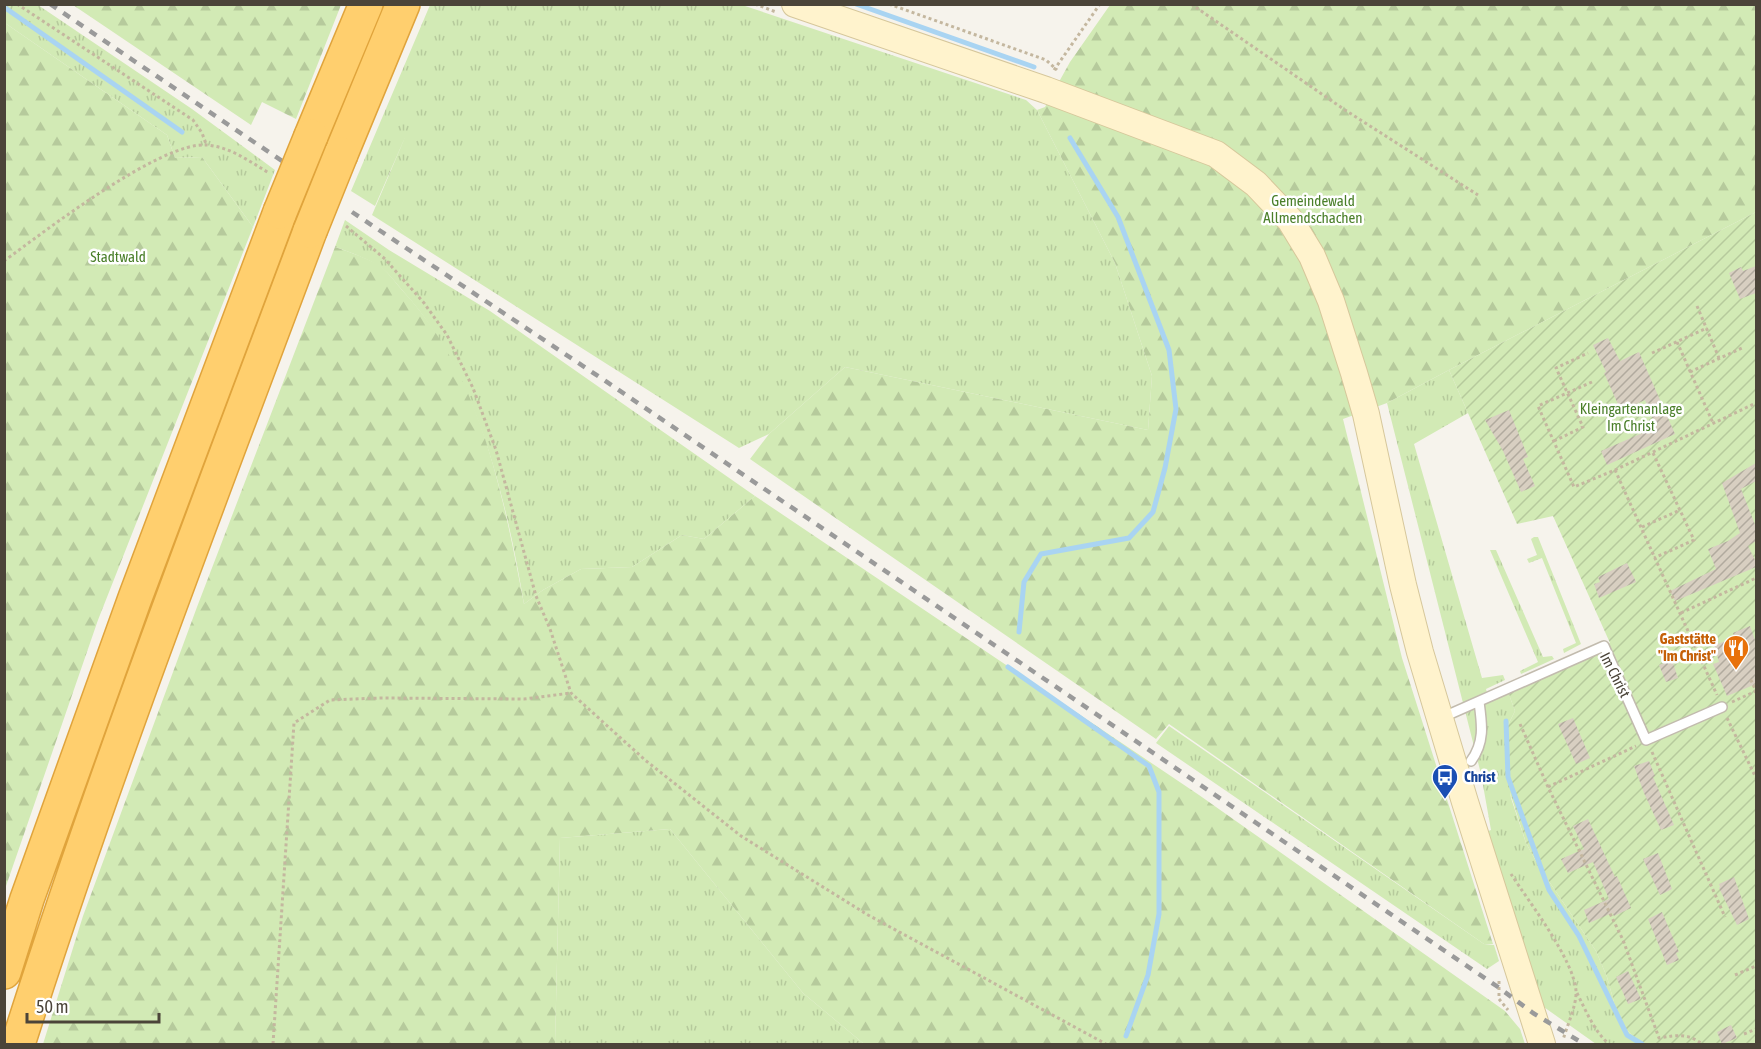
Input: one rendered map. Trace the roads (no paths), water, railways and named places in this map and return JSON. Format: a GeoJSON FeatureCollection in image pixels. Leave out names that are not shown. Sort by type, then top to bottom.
{"type":"FeatureCollection","features":[{"type":"Feature","properties":{"kind":"highway"},"geometry":{"type":"LineString","coordinates":[[4,972],[27,899],[131,609],[280,212],[366,4]]}},
{"type":"Feature","properties":{"kind":"highway"},"geometry":{"type":"LineString","coordinates":[[18,1044],[60,911],[164,620],[310,231],[403,4]]}},
{"type":"Feature","properties":{"kind":"main road"},"geometry":{"type":"LineString","coordinates":[[795,4],[1046,90],[1216,154],[1256,184],[1283,213],[1312,256],[1331,301],[1354,373],[1366,414],[1403,585],[1439,719],[1542,1044]]}},
{"type":"Feature","properties":{"kind":"lane","name":"Im Christ"},"geometry":{"type":"LineString","coordinates":[[1439,719],[1604,646],[1646,740],[1722,707]]}},
{"type":"Feature","properties":{"kind":"lane"},"geometry":{"type":"LineString","coordinates":[[1471,761],[1477,753],[1483,730],[1479,702]]}},
{"type":"Feature","properties":{"kind":"waterway"},"geometry":{"type":"LineString","coordinates":[[856,4],[1034,67]]}},
{"type":"Feature","properties":{"kind":"waterway"},"geometry":{"type":"LineString","coordinates":[[4,7],[182,132]]}},
{"type":"Feature","properties":{"kind":"waterway"},"geometry":{"type":"LineString","coordinates":[[1019,632],[1024,582],[1041,554],[1129,538],[1153,512],[1165,468],[1176,409],[1169,350],[1118,217],[1070,138]]}},
{"type":"Feature","properties":{"kind":"waterway"},"geometry":{"type":"LineString","coordinates":[[1008,667],[1149,766],[1159,792],[1159,914],[1148,975],[1126,1036]]}},
{"type":"Feature","properties":{"kind":"waterway"},"geometry":{"type":"LineString","coordinates":[[1506,721],[1508,777],[1549,890],[1579,936],[1627,1035],[1642,1044]]}},
{"type":"Feature","properties":{"kind":"railway"},"geometry":{"type":"LineString","coordinates":[[50,4],[282,161]]}},
{"type":"Feature","properties":{"kind":"railway"},"geometry":{"type":"LineString","coordinates":[[352,212],[601,378],[1533,1013],[1584,1044]]}},
{"type":"Feature","properties":{"kind":"place","name":"Gaststätte \"Im Christ\""},"geometry":{"type":"Point","coordinates":[1736,671]}},
{"type":"Feature","properties":{"kind":"place","name":"Christ"},"geometry":{"type":"Point","coordinates":[1445,800]}},
{"type":"Feature","properties":{"kind":"park label","name":"Gemeindewald Allmendschachen"},"geometry":{"type":"Point","coordinates":[1313,210]}},
{"type":"Feature","properties":{"kind":"park label","name":"Stadtwald"},"geometry":{"type":"Point","coordinates":[118,257]}},
{"type":"Feature","properties":{"kind":"park label","name":"Kleingartenanlage Im Christ"},"geometry":{"type":"Point","coordinates":[1631,418]}}]}
